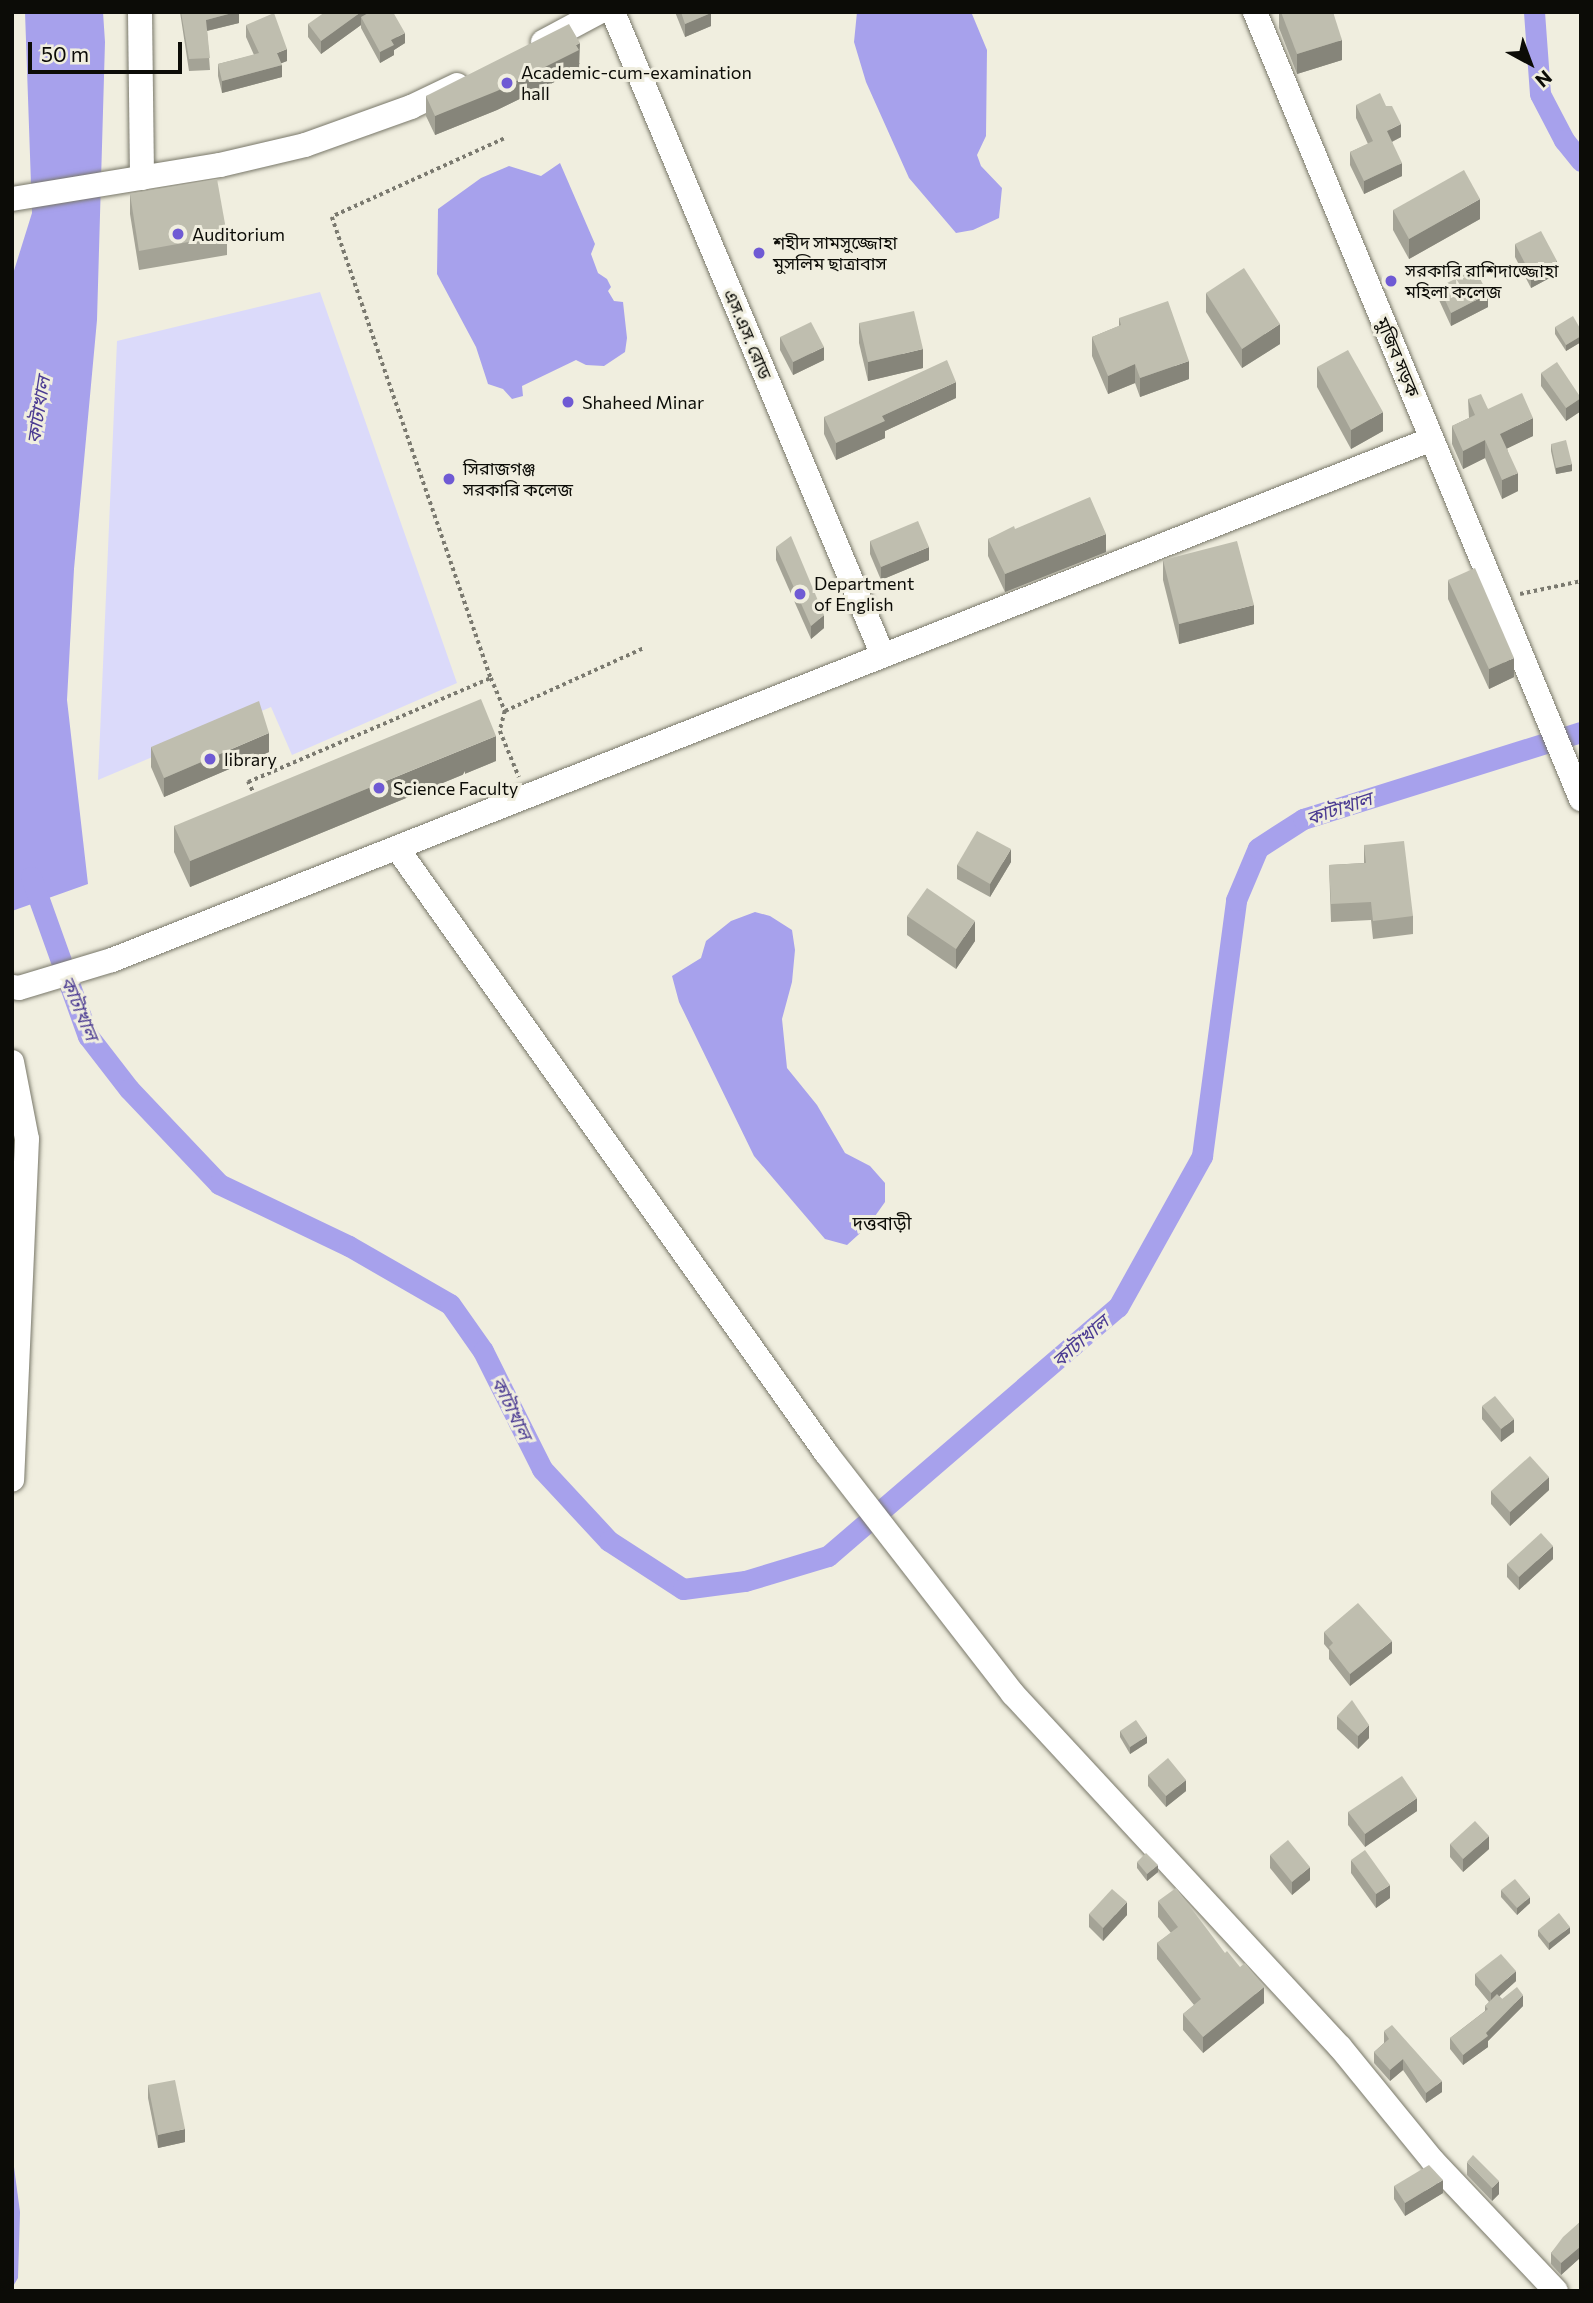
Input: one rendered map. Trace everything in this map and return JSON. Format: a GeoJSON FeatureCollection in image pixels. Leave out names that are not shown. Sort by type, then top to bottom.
{"type":"FeatureCollection","features":[{"type":"Feature","properties":{"kind":"street"},"geometry":{"type":"LineString","coordinates":[[133,178],[140,12]]}},
{"type":"Feature","properties":{"kind":"street"},"geometry":{"type":"LineString","coordinates":[[523,52],[599,12]]}},
{"type":"Feature","properties":{"kind":"street","name":"এস.এস. রোড"},"geometry":{"type":"LineString","coordinates":[[613,12],[883,656]]}},
{"type":"Feature","properties":{"kind":"street","name":"মুজিব সড়ক"},"geometry":{"type":"LineString","coordinates":[[1255,12],[1581,799]]}},
{"type":"Feature","properties":{"kind":"street"},"geometry":{"type":"LineString","coordinates":[[12,199],[305,145],[411,107],[478,74]]}},
{"type":"Feature","properties":{"kind":"street"},"geometry":{"type":"LineString","coordinates":[[16,987],[112,960],[1432,439]]}},
{"type":"Feature","properties":{"kind":"street"},"geometry":{"type":"LineString","coordinates":[[397,848],[826,1452],[1013,1695],[1340,2048],[1433,2161],[1556,2291]]}},
{"type":"Feature","properties":{"kind":"street"},"geometry":{"type":"LineString","coordinates":[[12,1062],[27,1139],[12,1480]]}},
{"type":"Feature","properties":{"kind":"path"},"geometry":{"type":"LineString","coordinates":[[504,139],[332,217],[491,678],[505,710],[500,731],[526,797]]}},
{"type":"Feature","properties":{"kind":"path"},"geometry":{"type":"LineString","coordinates":[[1498,599],[1581,581]]}},
{"type":"Feature","properties":{"kind":"path"},"geometry":{"type":"LineString","coordinates":[[505,710],[644,648]]}},
{"type":"Feature","properties":{"kind":"path"},"geometry":{"type":"LineString","coordinates":[[258,804],[248,782],[491,678]]}},
{"type":"Feature","properties":{"kind":"shaded area"},"geometry":{"type":"Polygon","coordinates":[[[320,292],[457,683],[292,755],[271,707],[98,780],[117,341],[320,292]]]}},
{"type":"Feature","properties":{"kind":"water"},"geometry":{"type":"Polygon","coordinates":[[[25,12],[103,12],[105,42],[97,320],[74,569],[67,700],[88,884],[12,911],[12,277],[32,213],[25,12]]]}},
{"type":"Feature","properties":{"kind":"water"},"geometry":{"type":"Polygon","coordinates":[[[857,12],[972,14],[987,50],[986,136],[977,155],[981,166],[1002,188],[999,218],[973,230],[956,233],[909,178],[866,82],[854,42],[857,12]]]}},
{"type":"Feature","properties":{"kind":"water"},"geometry":{"type":"Polygon","coordinates":[[[560,163],[595,244],[591,254],[598,273],[607,279],[611,287],[608,291],[614,301],[623,302],[627,338],[625,352],[604,366],[586,365],[576,360],[522,386],[523,396],[512,399],[503,389],[488,384],[476,347],[437,274],[438,209],[481,178],[509,166],[541,176],[560,163]]]}},
{"type":"Feature","properties":{"kind":"water"},"geometry":{"type":"Polygon","coordinates":[[[755,912],[770,916],[792,930],[795,950],[792,982],[782,1019],[787,1068],[817,1105],[845,1153],[870,1166],[885,1183],[885,1202],[868,1226],[847,1245],[825,1239],[754,1156],[679,1002],[672,976],[701,958],[706,941],[731,921],[755,912]]]}},
{"type":"Feature","properties":{"kind":"water"},"geometry":{"type":"Polygon","coordinates":[[[12,2152],[20,2212],[18,2278],[12,2288],[12,2152]]]}},
{"type":"Feature","properties":{"kind":"building"},"geometry":{"type":"Polygon","coordinates":[[[181,12],[236,12],[206,20],[210,58],[189,59],[181,12]]]}},
{"type":"Feature","properties":{"kind":"building"},"geometry":{"type":"Polygon","coordinates":[[[325,12],[361,12],[321,41],[308,24],[325,12]]]}},
{"type":"Feature","properties":{"kind":"building"},"geometry":{"type":"Polygon","coordinates":[[[370,12],[393,12],[405,33],[391,40],[394,45],[380,52],[361,17],[370,12]]]}},
{"type":"Feature","properties":{"kind":"building"},"geometry":{"type":"Polygon","coordinates":[[[681,12],[710,12],[711,13],[685,24],[681,12]]]}},
{"type":"Feature","properties":{"kind":"building"},"geometry":{"type":"Polygon","coordinates":[[[1281,12],[1333,12],[1342,40],[1297,54],[1281,12]]]}},
{"type":"Feature","properties":{"kind":"building"},"geometry":{"type":"Polygon","coordinates":[[[274,13],[287,49],[277,53],[282,65],[222,81],[218,64],[259,53],[246,25],[274,13]]]}},
{"type":"Feature","properties":{"kind":"building"},"geometry":{"type":"Polygon","coordinates":[[[569,24],[580,43],[576,45],[579,50],[497,91],[435,116],[426,96],[569,24]]]}},
{"type":"Feature","properties":{"kind":"building"},"geometry":{"type":"Polygon","coordinates":[[[1380,93],[1386,106],[1392,106],[1401,124],[1387,131],[1402,163],[1364,181],[1350,152],[1373,141],[1356,105],[1380,93]]]}},
{"type":"Feature","properties":{"kind":"building"},"geometry":{"type":"Polygon","coordinates":[[[1464,170],[1480,199],[1409,239],[1393,210],[1464,170]]]}},
{"type":"Feature","properties":{"kind":"building","name":"Auditorium"},"geometry":{"type":"Polygon","coordinates":[[[217,179],[227,235],[139,251],[130,194],[217,179]]]}},
{"type":"Feature","properties":{"kind":"building"},"geometry":{"type":"Polygon","coordinates":[[[1541,231],[1557,261],[1531,275],[1515,244],[1541,231]]]}},
{"type":"Feature","properties":{"kind":"building"},"geometry":{"type":"Polygon","coordinates":[[[1244,268],[1280,324],[1242,349],[1206,293],[1244,268]]]}},
{"type":"Feature","properties":{"kind":"building"},"geometry":{"type":"Polygon","coordinates":[[[1475,269],[1488,294],[1451,313],[1439,287],[1475,269]]]}},
{"type":"Feature","properties":{"kind":"building"},"geometry":{"type":"Polygon","coordinates":[[[1168,301],[1189,361],[1140,378],[1135,364],[1108,376],[1092,337],[1121,325],[1119,318],[1168,301]]]}},
{"type":"Feature","properties":{"kind":"building"},"geometry":{"type":"Polygon","coordinates":[[[914,311],[923,349],[868,362],[859,323],[914,311]]]}},
{"type":"Feature","properties":{"kind":"building"},"geometry":{"type":"Polygon","coordinates":[[[1573,316],[1581,330],[1581,336],[1566,345],[1555,327],[1573,316]]]}},
{"type":"Feature","properties":{"kind":"building"},"geometry":{"type":"Polygon","coordinates":[[[811,322],[824,347],[793,362],[780,337],[811,322]]]}},
{"type":"Feature","properties":{"kind":"building"},"geometry":{"type":"Polygon","coordinates":[[[1348,350],[1383,412],[1351,430],[1317,367],[1348,350]]]}},
{"type":"Feature","properties":{"kind":"building"},"geometry":{"type":"Polygon","coordinates":[[[947,360],[956,382],[882,416],[885,421],[836,443],[824,417],[947,360]]]}},
{"type":"Feature","properties":{"kind":"building"},"geometry":{"type":"Polygon","coordinates":[[[1557,362],[1581,398],[1566,408],[1541,373],[1557,362]]]}},
{"type":"Feature","properties":{"kind":"building"},"geometry":{"type":"Polygon","coordinates":[[[1522,393],[1533,418],[1500,434],[1518,473],[1502,480],[1485,440],[1463,451],[1452,426],[1475,415],[1468,399],[1481,394],[1488,409],[1522,393]]]}},
{"type":"Feature","properties":{"kind":"building"},"geometry":{"type":"Polygon","coordinates":[[[1566,440],[1572,464],[1556,468],[1551,444],[1566,440]]]}},
{"type":"Feature","properties":{"kind":"building"},"geometry":{"type":"Polygon","coordinates":[[[1090,497],[1106,534],[1005,574],[988,539],[1014,526],[1015,529],[1090,497]]]}},
{"type":"Feature","properties":{"kind":"building"},"geometry":{"type":"Polygon","coordinates":[[[918,521],[929,547],[881,567],[870,541],[918,521]]]}},
{"type":"Feature","properties":{"kind":"building","name":"Department of English"},"geometry":{"type":"Polygon","coordinates":[[[791,536],[824,615],[811,626],[776,547],[791,536]]]}},
{"type":"Feature","properties":{"kind":"building"},"geometry":{"type":"Polygon","coordinates":[[[1237,541],[1254,605],[1179,624],[1163,560],[1237,541]]]}},
{"type":"Feature","properties":{"kind":"building"},"geometry":{"type":"Polygon","coordinates":[[[1475,568],[1514,658],[1489,669],[1448,580],[1475,568]]]}},
{"type":"Feature","properties":{"kind":"building"},"geometry":{"type":"Polygon","coordinates":[[[481,699],[496,736],[190,861],[174,826],[481,699]]]}},
{"type":"Feature","properties":{"kind":"building"},"geometry":{"type":"Polygon","coordinates":[[[259,701],[269,733],[164,778],[151,747],[259,701]]]}},
{"type":"Feature","properties":{"kind":"building"},"geometry":{"type":"Polygon","coordinates":[[[977,831],[1011,849],[990,884],[957,865],[977,831]]]}},
{"type":"Feature","properties":{"kind":"building"},"geometry":{"type":"Polygon","coordinates":[[[1404,841],[1413,916],[1373,921],[1371,902],[1331,904],[1329,865],[1366,863],[1364,845],[1404,841]]]}},
{"type":"Feature","properties":{"kind":"building"},"geometry":{"type":"Polygon","coordinates":[[[927,888],[975,921],[956,949],[907,916],[927,888]]]}},
{"type":"Feature","properties":{"kind":"building"},"geometry":{"type":"Polygon","coordinates":[[[1495,1396],[1514,1419],[1501,1429],[1482,1406],[1495,1396]]]}},
{"type":"Feature","properties":{"kind":"building"},"geometry":{"type":"Polygon","coordinates":[[[1530,1456],[1549,1477],[1510,1512],[1491,1491],[1530,1456]]]}},
{"type":"Feature","properties":{"kind":"building"},"geometry":{"type":"Polygon","coordinates":[[[1541,1533],[1553,1546],[1519,1577],[1507,1564],[1541,1533]]]}},
{"type":"Feature","properties":{"kind":"building"},"geometry":{"type":"Polygon","coordinates":[[[1358,1603],[1392,1641],[1350,1674],[1329,1647],[1333,1643],[1324,1632],[1358,1603]]]}},
{"type":"Feature","properties":{"kind":"building"},"geometry":{"type":"Polygon","coordinates":[[[1352,1700],[1369,1725],[1358,1736],[1337,1716],[1352,1700]]]}},
{"type":"Feature","properties":{"kind":"building"},"geometry":{"type":"Polygon","coordinates":[[[1136,1720],[1147,1736],[1130,1747],[1120,1731],[1136,1720]]]}},
{"type":"Feature","properties":{"kind":"building"},"geometry":{"type":"Polygon","coordinates":[[[1168,1758],[1186,1780],[1166,1796],[1148,1775],[1168,1758]]]}},
{"type":"Feature","properties":{"kind":"building"},"geometry":{"type":"Polygon","coordinates":[[[1402,1776],[1417,1798],[1365,1834],[1348,1812],[1402,1776]]]}},
{"type":"Feature","properties":{"kind":"building"},"geometry":{"type":"Polygon","coordinates":[[[1475,1821],[1489,1836],[1463,1859],[1450,1844],[1475,1821]]]}},
{"type":"Feature","properties":{"kind":"building"},"geometry":{"type":"Polygon","coordinates":[[[1288,1840],[1310,1867],[1292,1882],[1270,1855],[1288,1840]]]}},
{"type":"Feature","properties":{"kind":"building"},"geometry":{"type":"Polygon","coordinates":[[[1365,1850],[1390,1885],[1376,1894],[1351,1860],[1365,1850]]]}},
{"type":"Feature","properties":{"kind":"building"},"geometry":{"type":"Polygon","coordinates":[[[1146,1853],[1158,1865],[1147,1874],[1137,1862],[1146,1853]]]}},
{"type":"Feature","properties":{"kind":"building"},"geometry":{"type":"Polygon","coordinates":[[[1515,1879],[1530,1897],[1517,1908],[1501,1890],[1515,1879]]]}},
{"type":"Feature","properties":{"kind":"building"},"geometry":{"type":"Polygon","coordinates":[[[1176,1888],[1225,1953],[1227,1951],[1240,1967],[1245,1963],[1264,1987],[1203,2037],[1183,2014],[1201,1999],[1157,1943],[1178,1927],[1158,1901],[1176,1888]]]}},
{"type":"Feature","properties":{"kind":"building"},"geometry":{"type":"Polygon","coordinates":[[[1112,1889],[1127,1902],[1103,1928],[1089,1914],[1112,1889]]]}},
{"type":"Feature","properties":{"kind":"building"},"geometry":{"type":"Polygon","coordinates":[[[1559,1913],[1570,1927],[1549,1943],[1538,1930],[1559,1913]]]}},
{"type":"Feature","properties":{"kind":"building"},"geometry":{"type":"Polygon","coordinates":[[[1501,1954],[1516,1971],[1491,1993],[1475,1974],[1501,1954]]]}},
{"type":"Feature","properties":{"kind":"building"},"geometry":{"type":"Polygon","coordinates":[[[1517,1987],[1523,1995],[1486,2033],[1488,2036],[1463,2055],[1450,2038],[1488,2009],[1485,2006],[1497,1994],[1502,1999],[1517,1987]]]}},
{"type":"Feature","properties":{"kind":"building"},"geometry":{"type":"Polygon","coordinates":[[[1392,2025],[1442,2081],[1426,2093],[1403,2059],[1390,2070],[1374,2052],[1389,2039],[1384,2031],[1392,2025]]]}},
{"type":"Feature","properties":{"kind":"building"},"geometry":{"type":"Polygon","coordinates":[[[175,2080],[185,2129],[158,2135],[148,2085],[175,2080]]]}},
{"type":"Feature","properties":{"kind":"building"},"geometry":{"type":"Polygon","coordinates":[[[1473,2155],[1499,2181],[1492,2188],[1467,2162],[1473,2155]]]}},
{"type":"Feature","properties":{"kind":"building"},"geometry":{"type":"Polygon","coordinates":[[[1429,2165],[1443,2180],[1405,2203],[1394,2186],[1429,2165]]]}},
{"type":"Feature","properties":{"kind":"building"},"geometry":{"type":"Polygon","coordinates":[[[1581,2221],[1581,2246],[1561,2263],[1551,2253],[1563,2237],[1581,2221]]]}},
{"type":"Feature","properties":{"kind":"waterway","name":"কাটাখাল"},"geometry":{"type":"LineString","coordinates":[[1534,12],[1540,94],[1564,140],[1581,161]]}},
{"type":"Feature","properties":{"kind":"waterway","name":"কাটাখাল"},"geometry":{"type":"LineString","coordinates":[[31,877],[88,1036],[129,1089],[219,1184],[349,1246],[450,1304],[483,1351],[542,1469],[609,1541],[683,1589],[745,1581],[828,1556],[1118,1307],[1202,1156],[1236,900],[1258,848],[1303,819],[1581,732]]}},
{"type":"Feature","properties":{"kind":"place","name":"Academic-cum-examination hall"},"geometry":{"type":"Point","coordinates":[507,83]}},
{"type":"Feature","properties":{"kind":"place","name":"Auditorium"},"geometry":{"type":"Point","coordinates":[178,234]}},
{"type":"Feature","properties":{"kind":"place","name":"শহীদ সামসুজ্জোহা মুসলিম ছাত্রাবাস"},"geometry":{"type":"Point","coordinates":[759,253]}},
{"type":"Feature","properties":{"kind":"place","name":"সরকারি রাশিদাজ্জোহা মহিলা কলেজ"},"geometry":{"type":"Point","coordinates":[1391,281]}},
{"type":"Feature","properties":{"kind":"place","name":"Shaheed Minar"},"geometry":{"type":"Point","coordinates":[568,402]}},
{"type":"Feature","properties":{"kind":"place","name":"সিরাজগঞ্জ সরকারি কলেজ"},"geometry":{"type":"Point","coordinates":[449,479]}},
{"type":"Feature","properties":{"kind":"place","name":"Department of English"},"geometry":{"type":"Point","coordinates":[800,594]}},
{"type":"Feature","properties":{"kind":"place","name":"library"},"geometry":{"type":"Point","coordinates":[210,759]}},
{"type":"Feature","properties":{"kind":"place","name":"Science Faculty"},"geometry":{"type":"Point","coordinates":[379,788]}},
{"type":"Feature","properties":{"kind":"district","name":"দত্তবাড়ী"},"geometry":{"type":"Point","coordinates":[882,1223]}}]}
